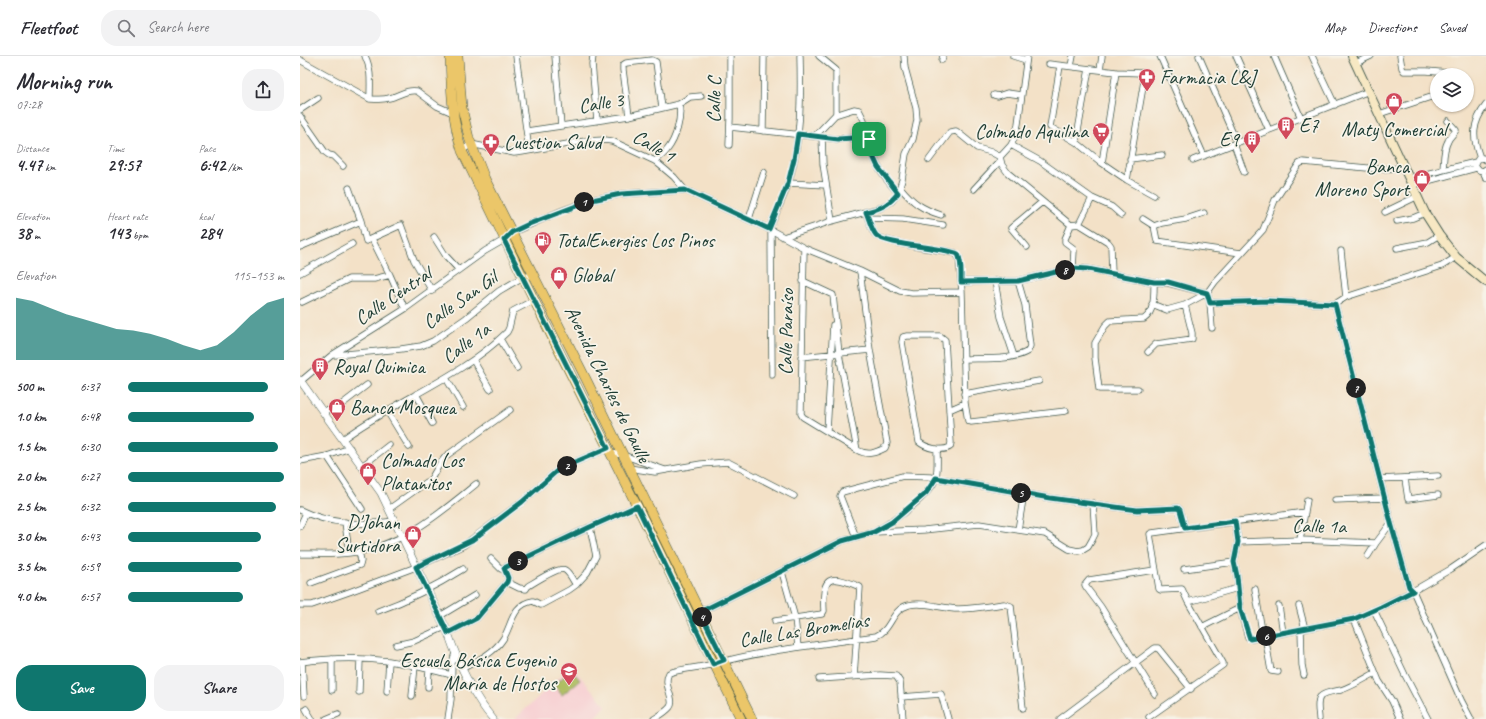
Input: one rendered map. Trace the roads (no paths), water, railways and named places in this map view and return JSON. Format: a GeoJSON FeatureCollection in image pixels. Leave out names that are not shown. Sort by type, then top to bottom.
{"type":"FeatureCollection","features":[{"type":"Feature","properties":{"kind":"main road","name":"Avenida Charles de Gaulle"},"geometry":{"type":"LineString","coordinates":[[450,56],[453,113],[462,151],[504,240],[610,451],[741,719]]}},
{"type":"Feature","properties":{"kind":"main road","name":"Avenida Charles de Gaulle"},"geometry":{"type":"LineString","coordinates":[[458,56],[462,108],[470,144],[485,179],[630,468],[752,719]]}},
{"type":"Feature","properties":{"kind":"main road"},"geometry":{"type":"LineString","coordinates":[[1354,60],[1425,213],[1438,235],[1456,257],[1486,282]]}},
{"type":"Feature","properties":{"kind":"street"},"geometry":{"type":"LineString","coordinates":[[365,56],[369,65],[371,78],[370,99]]}},
{"type":"Feature","properties":{"kind":"street"},"geometry":{"type":"LineString","coordinates":[[516,56],[529,150]]}},
{"type":"Feature","properties":{"kind":"street"},"geometry":{"type":"LineString","coordinates":[[555,56],[561,126]]}},
{"type":"Feature","properties":{"kind":"street"},"geometry":{"type":"LineString","coordinates":[[592,56],[597,121]]}},
{"type":"Feature","properties":{"kind":"street","name":"Calle C"},"geometry":{"type":"LineString","coordinates":[[729,145],[730,56]]}},
{"type":"Feature","properties":{"kind":"street"},"geometry":{"type":"LineString","coordinates":[[763,130],[764,56]]}},
{"type":"Feature","properties":{"kind":"street"},"geometry":{"type":"LineString","coordinates":[[772,375],[770,230],[788,183],[794,159],[800,109],[800,56]]}},
{"type":"Feature","properties":{"kind":"street"},"geometry":{"type":"LineString","coordinates":[[819,56],[836,70],[835,115]]}},
{"type":"Feature","properties":{"kind":"street"},"geometry":{"type":"LineString","coordinates":[[783,237],[832,220],[880,208],[892,201],[898,193],[906,154],[914,139],[918,120],[905,68],[904,56]]}},
{"type":"Feature","properties":{"kind":"street"},"geometry":{"type":"LineString","coordinates":[[974,189],[1011,144],[1018,124],[1027,58],[1013,56]]}},
{"type":"Feature","properties":{"kind":"street"},"geometry":{"type":"LineString","coordinates":[[1071,66],[1073,56]]}},
{"type":"Feature","properties":{"kind":"street"},"geometry":{"type":"LineString","coordinates":[[1100,70],[1102,56]]}},
{"type":"Feature","properties":{"kind":"street"},"geometry":{"type":"LineString","coordinates":[[1160,56],[1204,156]]}},
{"type":"Feature","properties":{"kind":"street"},"geometry":{"type":"LineString","coordinates":[[1199,56],[1235,144],[1244,172]]}},
{"type":"Feature","properties":{"kind":"street"},"geometry":{"type":"LineString","coordinates":[[1236,56],[1269,130]]}},
{"type":"Feature","properties":{"kind":"street"},"geometry":{"type":"LineString","coordinates":[[1274,56],[1301,118]]}},
{"type":"Feature","properties":{"kind":"street"},"geometry":{"type":"LineString","coordinates":[[1312,56],[1335,105]]}},
{"type":"Feature","properties":{"kind":"street"},"geometry":{"type":"LineString","coordinates":[[1354,60],[1371,56]]}},
{"type":"Feature","properties":{"kind":"street"},"geometry":{"type":"LineString","coordinates":[[1400,56],[1404,71],[1430,71]]}},
{"type":"Feature","properties":{"kind":"street"},"geometry":{"type":"LineString","coordinates":[[300,60],[370,99],[386,99],[405,92],[417,91],[437,106],[453,113]]}},
{"type":"Feature","properties":{"kind":"street"},"geometry":{"type":"LineString","coordinates":[[629,116],[623,70],[623,65],[626,62],[652,60],[656,62],[662,108]]}},
{"type":"Feature","properties":{"kind":"street"},"geometry":{"type":"LineString","coordinates":[[1049,64],[1116,72],[1142,73],[1145,75],[1127,180]]}},
{"type":"Feature","properties":{"kind":"street"},"geometry":{"type":"LineString","coordinates":[[1060,66],[1050,127],[1076,142],[1102,163],[1127,180],[1154,195]]}},
{"type":"Feature","properties":{"kind":"street"},"geometry":{"type":"LineString","coordinates":[[1076,142],[1089,69]]}},
{"type":"Feature","properties":{"kind":"street"},"geometry":{"type":"LineString","coordinates":[[1102,163],[1116,72]]}},
{"type":"Feature","properties":{"kind":"street"},"geometry":{"type":"LineString","coordinates":[[1193,160],[1369,91]]}},
{"type":"Feature","properties":{"kind":"street"},"geometry":{"type":"LineString","coordinates":[[994,95],[998,96],[1007,93],[1021,95]]}},
{"type":"Feature","properties":{"kind":"street","name":"Calle 3"},"geometry":{"type":"LineString","coordinates":[[527,131],[629,116],[679,104],[690,97],[701,96]]}},
{"type":"Feature","properties":{"kind":"street"},"geometry":{"type":"LineString","coordinates":[[1379,114],[1430,97]]}},
{"type":"Feature","properties":{"kind":"street"},"geometry":{"type":"LineString","coordinates":[[300,110],[318,98]]}},
{"type":"Feature","properties":{"kind":"street"},"geometry":{"type":"LineString","coordinates":[[655,161],[667,150],[672,141],[681,115],[679,104]]}},
{"type":"Feature","properties":{"kind":"street"},"geometry":{"type":"LineString","coordinates":[[1486,105],[1474,125],[1477,162],[1484,170],[1486,178]]}},
{"type":"Feature","properties":{"kind":"street"},"geometry":{"type":"LineString","coordinates":[[815,136],[835,115],[854,109],[859,110],[864,120],[867,137],[871,142],[873,156],[878,167],[898,193]]}},
{"type":"Feature","properties":{"kind":"street"},"geometry":{"type":"LineString","coordinates":[[300,116],[325,152],[333,156],[343,166]]}},
{"type":"Feature","properties":{"kind":"street"},"geometry":{"type":"LineString","coordinates":[[1443,170],[1444,149],[1456,130],[1448,121]]}},
{"type":"Feature","properties":{"kind":"street"},"geometry":{"type":"LineString","coordinates":[[730,127],[838,139],[867,137]]}},
{"type":"Feature","properties":{"kind":"street"},"geometry":{"type":"LineString","coordinates":[[929,160],[950,132],[953,131],[956,131],[977,148],[991,152],[1000,159],[1008,173],[1042,202],[1072,225],[1079,224],[1108,242],[1111,246],[1112,274]]}},
{"type":"Feature","properties":{"kind":"street"},"geometry":{"type":"LineString","coordinates":[[822,137],[823,164],[832,220]]}},
{"type":"Feature","properties":{"kind":"street","name":"Calle 1"},"geometry":{"type":"LineString","coordinates":[[470,144],[514,153],[585,141],[605,140],[618,144],[655,161],[674,177],[685,190],[749,219],[804,248],[860,271],[905,293],[962,292]]}},
{"type":"Feature","properties":{"kind":"street"},"geometry":{"type":"LineString","coordinates":[[462,151],[470,144]]}},
{"type":"Feature","properties":{"kind":"street"},"geometry":{"type":"LineString","coordinates":[[1011,144],[1040,161],[1092,198],[1112,207],[1121,215]]}},
{"type":"Feature","properties":{"kind":"street"},"geometry":{"type":"LineString","coordinates":[[1130,159],[1162,155]]}},
{"type":"Feature","properties":{"kind":"street"},"geometry":{"type":"LineString","coordinates":[[1411,181],[1443,170],[1486,160]]}},
{"type":"Feature","properties":{"kind":"street"},"geometry":{"type":"LineString","coordinates":[[1152,304],[1167,310],[1185,305],[1207,293],[1263,230],[1275,200],[1299,164],[1303,162],[1378,169],[1405,168]]}},
{"type":"Feature","properties":{"kind":"street"},"geometry":{"type":"LineString","coordinates":[[1411,181],[1477,162]]}},
{"type":"Feature","properties":{"kind":"street"},"geometry":{"type":"LineString","coordinates":[[749,219],[764,172]]}},
{"type":"Feature","properties":{"kind":"street"},"geometry":{"type":"LineString","coordinates":[[788,183],[826,185]]}},
{"type":"Feature","properties":{"kind":"street"},"geometry":{"type":"LineString","coordinates":[[900,187],[922,208],[942,215]]}},
{"type":"Feature","properties":{"kind":"street"},"geometry":{"type":"LineString","coordinates":[[349,188],[361,221],[366,241],[401,225],[414,260],[432,291]]}},
{"type":"Feature","properties":{"kind":"street"},"geometry":{"type":"LineString","coordinates":[[512,232],[592,200],[621,194],[685,190]]}},
{"type":"Feature","properties":{"kind":"street"},"geometry":{"type":"LineString","coordinates":[[1385,212],[1418,196]]}},
{"type":"Feature","properties":{"kind":"street"},"geometry":{"type":"LineString","coordinates":[[1079,224],[1092,198]]}},
{"type":"Feature","properties":{"kind":"street"},"geometry":{"type":"LineString","coordinates":[[1026,247],[1011,229],[1011,226],[1042,202]]}},
{"type":"Feature","properties":{"kind":"street"},"geometry":{"type":"LineString","coordinates":[[866,212],[876,237],[958,254],[960,257],[964,403],[968,421],[971,422],[1066,411]]}},
{"type":"Feature","properties":{"kind":"street"},"geometry":{"type":"LineString","coordinates":[[1397,221],[1413,218],[1425,213]]}},
{"type":"Feature","properties":{"kind":"street"},"geometry":{"type":"LineString","coordinates":[[1154,226],[1162,222],[1186,219],[1204,214]]}},
{"type":"Feature","properties":{"kind":"street"},"geometry":{"type":"LineString","coordinates":[[868,218],[903,219],[943,225]]}},
{"type":"Feature","properties":{"kind":"street"},"geometry":{"type":"LineString","coordinates":[[1143,219],[1154,226]]}},
{"type":"Feature","properties":{"kind":"street"},"geometry":{"type":"LineString","coordinates":[[300,247],[361,221]]}},
{"type":"Feature","properties":{"kind":"street"},"geometry":{"type":"LineString","coordinates":[[1072,225],[1065,242],[1066,245],[1073,248],[1074,251],[1073,268]]}},
{"type":"Feature","properties":{"kind":"street"},"geometry":{"type":"LineString","coordinates":[[1154,226],[1157,241],[1241,253]]}},
{"type":"Feature","properties":{"kind":"street","name":"Calle Central"},"geometry":{"type":"LineString","coordinates":[[300,380],[332,355],[432,291],[458,270],[504,240],[512,232]]}},
{"type":"Feature","properties":{"kind":"street"},"geometry":{"type":"LineString","coordinates":[[1397,248],[1428,242],[1438,235]]}},
{"type":"Feature","properties":{"kind":"street"},"geometry":{"type":"LineString","coordinates":[[434,237],[448,259],[458,270]]}},
{"type":"Feature","properties":{"kind":"street"},"geometry":{"type":"LineString","coordinates":[[372,239],[405,309]]}},
{"type":"Feature","properties":{"kind":"street"},"geometry":{"type":"LineString","coordinates":[[300,273],[352,244]]}},
{"type":"Feature","properties":{"kind":"street","name":"Calle Paraíso"},"geometry":{"type":"LineString","coordinates":[[804,248],[801,410],[803,417],[828,431]]}},
{"type":"Feature","properties":{"kind":"street"},"geometry":{"type":"LineString","coordinates":[[1341,251],[1346,297]]}},
{"type":"Feature","properties":{"kind":"street"},"geometry":{"type":"LineString","coordinates":[[1210,303],[1269,301],[1335,304],[1346,297],[1442,266],[1456,257]]}},
{"type":"Feature","properties":{"kind":"street"},"geometry":{"type":"LineString","coordinates":[[961,282],[1018,281],[1073,268],[1088,269],[1154,282],[1168,282],[1207,293]]}},
{"type":"Feature","properties":{"kind":"street"},"geometry":{"type":"LineString","coordinates":[[834,311],[828,431],[862,453],[871,454],[887,446],[870,350],[860,271]]}},
{"type":"Feature","properties":{"kind":"street"},"geometry":{"type":"LineString","coordinates":[[302,302],[349,279],[374,279],[390,275]]}},
{"type":"Feature","properties":{"kind":"street","name":"Calle San Gil"},"geometry":{"type":"LineString","coordinates":[[332,355],[401,349],[420,346],[433,341],[466,318],[499,291],[523,277],[534,275]]}},
{"type":"Feature","properties":{"kind":"street"},"geometry":{"type":"LineString","coordinates":[[803,281],[833,294],[839,354],[857,450]]}},
{"type":"Feature","properties":{"kind":"street"},"geometry":{"type":"LineString","coordinates":[[995,281],[1001,317],[1014,356]]}},
{"type":"Feature","properties":{"kind":"street"},"geometry":{"type":"LineString","coordinates":[[963,359],[1004,358],[1024,354],[1028,351],[1030,346],[1025,305],[1018,281]]}},
{"type":"Feature","properties":{"kind":"street"},"geometry":{"type":"LineString","coordinates":[[1138,389],[1099,389],[1095,358],[1095,343],[1110,321],[1144,318],[1150,314],[1154,282]]}},
{"type":"Feature","properties":{"kind":"street"},"geometry":{"type":"LineString","coordinates":[[1207,293],[1210,303],[1212,328]]}},
{"type":"Feature","properties":{"kind":"street","name":"Calle 1a"},"geometry":{"type":"LineString","coordinates":[[343,439],[416,394],[446,378],[473,360],[500,339],[510,328],[513,311],[534,300]]}},
{"type":"Feature","properties":{"kind":"street"},"geometry":{"type":"LineString","coordinates":[[1335,304],[1384,498],[1409,587],[1413,591],[1431,628],[1461,700],[1472,719]]}},
{"type":"Feature","properties":{"kind":"street"},"geometry":{"type":"LineString","coordinates":[[1148,352],[1156,344],[1192,338],[1185,305]]}},
{"type":"Feature","properties":{"kind":"street"},"geometry":{"type":"LineString","coordinates":[[940,336],[945,340],[950,447],[947,449],[937,449],[923,445],[919,442],[902,342],[903,337],[940,336]]}},
{"type":"Feature","properties":{"kind":"street"},"geometry":{"type":"LineString","coordinates":[[500,339],[517,368]]}},
{"type":"Feature","properties":{"kind":"street"},"geometry":{"type":"LineString","coordinates":[[801,357],[870,350]]}},
{"type":"Feature","properties":{"kind":"street"},"geometry":{"type":"LineString","coordinates":[[473,360],[490,389]]}},
{"type":"Feature","properties":{"kind":"street"},"geometry":{"type":"LineString","coordinates":[[446,378],[463,407]]}},
{"type":"Feature","properties":{"kind":"street"},"geometry":{"type":"LineString","coordinates":[[300,380],[382,493],[440,616],[455,653],[479,699],[493,719]]}},
{"type":"Feature","properties":{"kind":"street"},"geometry":{"type":"LineString","coordinates":[[964,394],[1038,381]]}},
{"type":"Feature","properties":{"kind":"street"},"geometry":{"type":"LineString","coordinates":[[323,412],[331,408],[337,408],[367,385]]}},
{"type":"Feature","properties":{"kind":"street"},"geometry":{"type":"LineString","coordinates":[[416,394],[432,423]]}},
{"type":"Feature","properties":{"kind":"street"},"geometry":{"type":"LineString","coordinates":[[949,410],[964,403]]}},
{"type":"Feature","properties":{"kind":"street"},"geometry":{"type":"LineString","coordinates":[[390,509],[431,478],[446,456],[510,410]]}},
{"type":"Feature","properties":{"kind":"street"},"geometry":{"type":"LineString","coordinates":[[388,411],[409,447]]}},
{"type":"Feature","properties":{"kind":"street"},"geometry":{"type":"LineString","coordinates":[[362,466],[389,445]]}},
{"type":"Feature","properties":{"kind":"street"},"geometry":{"type":"LineString","coordinates":[[300,461],[327,456],[350,448]]}},
{"type":"Feature","properties":{"kind":"street"},"geometry":{"type":"LineString","coordinates":[[874,532],[892,522],[926,493],[936,478],[937,449]]}},
{"type":"Feature","properties":{"kind":"street"},"geometry":{"type":"LineString","coordinates":[[300,605],[312,605],[416,567],[472,540],[522,502],[559,469],[610,451],[665,470]]}},
{"type":"Feature","properties":{"kind":"street"},"geometry":{"type":"LineString","coordinates":[[327,456],[362,508]]}},
{"type":"Feature","properties":{"kind":"street"},"geometry":{"type":"LineString","coordinates":[[630,468],[655,472],[728,462],[794,496]]}},
{"type":"Feature","properties":{"kind":"street"},"geometry":{"type":"LineString","coordinates":[[856,536],[840,496],[842,492],[903,476],[914,475],[1137,510],[1178,508],[1180,510],[1185,528]]}},
{"type":"Feature","properties":{"kind":"street"},"geometry":{"type":"LineString","coordinates":[[1380,479],[1405,479],[1438,476]]}},
{"type":"Feature","properties":{"kind":"street"},"geometry":{"type":"LineString","coordinates":[[1405,479],[1408,499],[1438,495]]}},
{"type":"Feature","properties":{"kind":"street"},"geometry":{"type":"LineString","coordinates":[[300,554],[349,553],[402,538],[426,524],[476,484]]}},
{"type":"Feature","properties":{"kind":"street"},"geometry":{"type":"LineString","coordinates":[[1018,530],[1024,493]]}},
{"type":"Feature","properties":{"kind":"street"},"geometry":{"type":"LineString","coordinates":[[1335,500],[1384,498]]}},
{"type":"Feature","properties":{"kind":"street"},"geometry":{"type":"LineString","coordinates":[[1300,540],[1307,500]]}},
{"type":"Feature","properties":{"kind":"street"},"geometry":{"type":"LineString","coordinates":[[700,612],[842,541],[874,532],[924,530],[979,524],[1045,534],[1069,549],[1078,551],[1083,550],[1088,547],[1095,534],[1093,503]]}},
{"type":"Feature","properties":{"kind":"street"},"geometry":{"type":"LineString","coordinates":[[491,559],[501,569],[504,568],[637,506]]}},
{"type":"Feature","properties":{"kind":"street"},"geometry":{"type":"LineString","coordinates":[[300,510],[324,519],[345,522],[370,524],[395,521]]}},
{"type":"Feature","properties":{"kind":"street"},"geometry":{"type":"LineString","coordinates":[[1149,717],[1191,689],[1223,663],[1182,589],[1160,590],[1155,570],[1150,534],[1305,512]]}},
{"type":"Feature","properties":{"kind":"street"},"geometry":{"type":"LineString","coordinates":[[300,526],[306,513]]}},
{"type":"Feature","properties":{"kind":"street"},"geometry":{"type":"LineString","coordinates":[[1235,521],[1238,542],[1234,562],[1240,608],[1250,639],[1354,619],[1413,591],[1451,569],[1486,545]]}},
{"type":"Feature","properties":{"kind":"street"},"geometry":{"type":"LineString","coordinates":[[345,522],[349,553]]}},
{"type":"Feature","properties":{"kind":"street"},"geometry":{"type":"LineString","coordinates":[[1368,556],[1391,523]]}},
{"type":"Feature","properties":{"kind":"street"},"geometry":{"type":"LineString","coordinates":[[463,668],[482,658],[503,639],[511,620],[522,606],[533,601],[541,605],[561,596],[576,585],[588,573],[596,556],[590,527]]}},
{"type":"Feature","properties":{"kind":"street","name":"Calle 1a"},"geometry":{"type":"LineString","coordinates":[[1238,542],[1300,540],[1376,543]]}},
{"type":"Feature","properties":{"kind":"street"},"geometry":{"type":"LineString","coordinates":[[311,583],[360,565],[361,561],[359,551]]}},
{"type":"Feature","properties":{"kind":"street"},"geometry":{"type":"LineString","coordinates":[[1184,569],[1234,562]]}},
{"type":"Feature","properties":{"kind":"street"},"geometry":{"type":"LineString","coordinates":[[396,645],[414,641],[477,618],[507,582],[508,578],[504,568]]}},
{"type":"Feature","properties":{"kind":"street"},"geometry":{"type":"LineString","coordinates":[[378,611],[427,590],[463,569]]}},
{"type":"Feature","properties":{"kind":"street"},"geometry":{"type":"LineString","coordinates":[[507,582],[518,588],[526,589],[528,586],[562,569],[566,570],[576,585]]}},
{"type":"Feature","properties":{"kind":"street"},"geometry":{"type":"LineString","coordinates":[[1155,570],[1089,580],[1085,585],[1101,607],[1155,694]]}},
{"type":"Feature","properties":{"kind":"street"},"geometry":{"type":"LineString","coordinates":[[782,572],[795,618],[798,647]]}},
{"type":"Feature","properties":{"kind":"street"},"geometry":{"type":"LineString","coordinates":[[775,622],[823,612],[823,593],[826,583],[830,580],[834,579],[860,587],[854,676]]}},
{"type":"Feature","properties":{"kind":"street"},"geometry":{"type":"LineString","coordinates":[[1188,602],[1238,588]]}},
{"type":"Feature","properties":{"kind":"street"},"geometry":{"type":"LineString","coordinates":[[1255,589],[1271,671],[1278,672]]}},
{"type":"Feature","properties":{"kind":"street"},"geometry":{"type":"LineString","coordinates":[[440,616],[475,595]]}},
{"type":"Feature","properties":{"kind":"street","name":"Calle Las Bromelias"},"geometry":{"type":"LineString","coordinates":[[654,719],[670,708],[671,705],[666,683],[666,677],[669,673],[713,664],[724,660],[798,647],[876,636],[884,632],[888,628],[896,613],[901,608],[909,604],[957,609],[1004,604],[1011,606],[1023,708]]}},
{"type":"Feature","properties":{"kind":"street"},"geometry":{"type":"LineString","coordinates":[[1279,606],[1284,633]]}},
{"type":"Feature","properties":{"kind":"street"},"geometry":{"type":"LineString","coordinates":[[1299,606],[1303,629],[1302,665],[1304,675]]}},
{"type":"Feature","properties":{"kind":"street"},"geometry":{"type":"LineString","coordinates":[[1202,627],[1240,608]]}},
{"type":"Feature","properties":{"kind":"street"},"geometry":{"type":"LineString","coordinates":[[1374,610],[1428,719]]}},
{"type":"Feature","properties":{"kind":"street"},"geometry":{"type":"LineString","coordinates":[[1354,619],[1375,673],[1392,701],[1400,719]]}},
{"type":"Feature","properties":{"kind":"street"},"geometry":{"type":"LineString","coordinates":[[1060,719],[1155,648],[1158,648],[1191,689]]}},
{"type":"Feature","properties":{"kind":"street"},"geometry":{"type":"LineString","coordinates":[[448,719],[451,699],[452,663],[455,653]]}},
{"type":"Feature","properties":{"kind":"street"},"geometry":{"type":"LineString","coordinates":[[304,696],[301,662],[332,659],[389,661],[452,675]]}},
{"type":"Feature","properties":{"kind":"street"},"geometry":{"type":"LineString","coordinates":[[332,659],[332,690]]}},
{"type":"Feature","properties":{"kind":"street"},"geometry":{"type":"LineString","coordinates":[[359,692],[360,659]]}},
{"type":"Feature","properties":{"kind":"street"},"geometry":{"type":"LineString","coordinates":[[387,691],[389,661]]}},
{"type":"Feature","properties":{"kind":"street"},"geometry":{"type":"LineString","coordinates":[[412,696],[415,666]]}},
{"type":"Feature","properties":{"kind":"street"},"geometry":{"type":"LineString","coordinates":[[428,687],[429,670]]}},
{"type":"Feature","properties":{"kind":"street"},"geometry":{"type":"LineString","coordinates":[[1319,719],[1318,703],[1320,697],[1324,694],[1356,684],[1375,673]]}},
{"type":"Feature","properties":{"kind":"street"},"geometry":{"type":"LineString","coordinates":[[819,679],[854,676],[896,676],[900,682],[902,719]]}},
{"type":"Feature","properties":{"kind":"street"},"geometry":{"type":"LineString","coordinates":[[901,697],[940,694],[942,695],[948,719]]}},
{"type":"Feature","properties":{"kind":"street"},"geometry":{"type":"LineString","coordinates":[[306,709],[312,719]]}},
{"type":"Feature","properties":{"kind":"street"},"geometry":{"type":"LineString","coordinates":[[326,719],[338,714]]}},
{"type":"Feature","properties":{"kind":"place","name":"Farmacia L&J"},"geometry":{"type":"Point","coordinates":[1147,92]}},
{"type":"Feature","properties":{"kind":"place","name":"Maty Comercial"},"geometry":{"type":"Point","coordinates":[1394,116]}},
{"type":"Feature","properties":{"kind":"place","name":"E7"},"geometry":{"type":"Point","coordinates":[1286,140]}},
{"type":"Feature","properties":{"kind":"place","name":"Colmado Aquilina"},"geometry":{"type":"Point","coordinates":[1101,146]}},
{"type":"Feature","properties":{"kind":"place","name":"E9"},"geometry":{"type":"Point","coordinates":[1252,154]}},
{"type":"Feature","properties":{"kind":"place","name":"Cuestion Salud"},"geometry":{"type":"Point","coordinates":[491,157]}},
{"type":"Feature","properties":{"kind":"place","name":"Banca Moreno Sport"},"geometry":{"type":"Point","coordinates":[1422,193]}},
{"type":"Feature","properties":{"kind":"place","name":"TotalEnergies Los Pinos"},"geometry":{"type":"Point","coordinates":[543,255]}},
{"type":"Feature","properties":{"kind":"place","name":"Global"},"geometry":{"type":"Point","coordinates":[559,290]}},
{"type":"Feature","properties":{"kind":"place","name":"Royal Quimica"},"geometry":{"type":"Point","coordinates":[320,381]}},
{"type":"Feature","properties":{"kind":"place","name":"Banca Mosquea"},"geometry":{"type":"Point","coordinates":[337,422]}},
{"type":"Feature","properties":{"kind":"place","name":"Colmado Los Platanitos"},"geometry":{"type":"Point","coordinates":[368,486]}},
{"type":"Feature","properties":{"kind":"place","name":"D'Johan Surtidora"},"geometry":{"type":"Point","coordinates":[413,549]}},
{"type":"Feature","properties":{"kind":"place","name":"Escuela Básica Eugenio María de Hostos"},"geometry":{"type":"Point","coordinates":[569,686]}}]}
